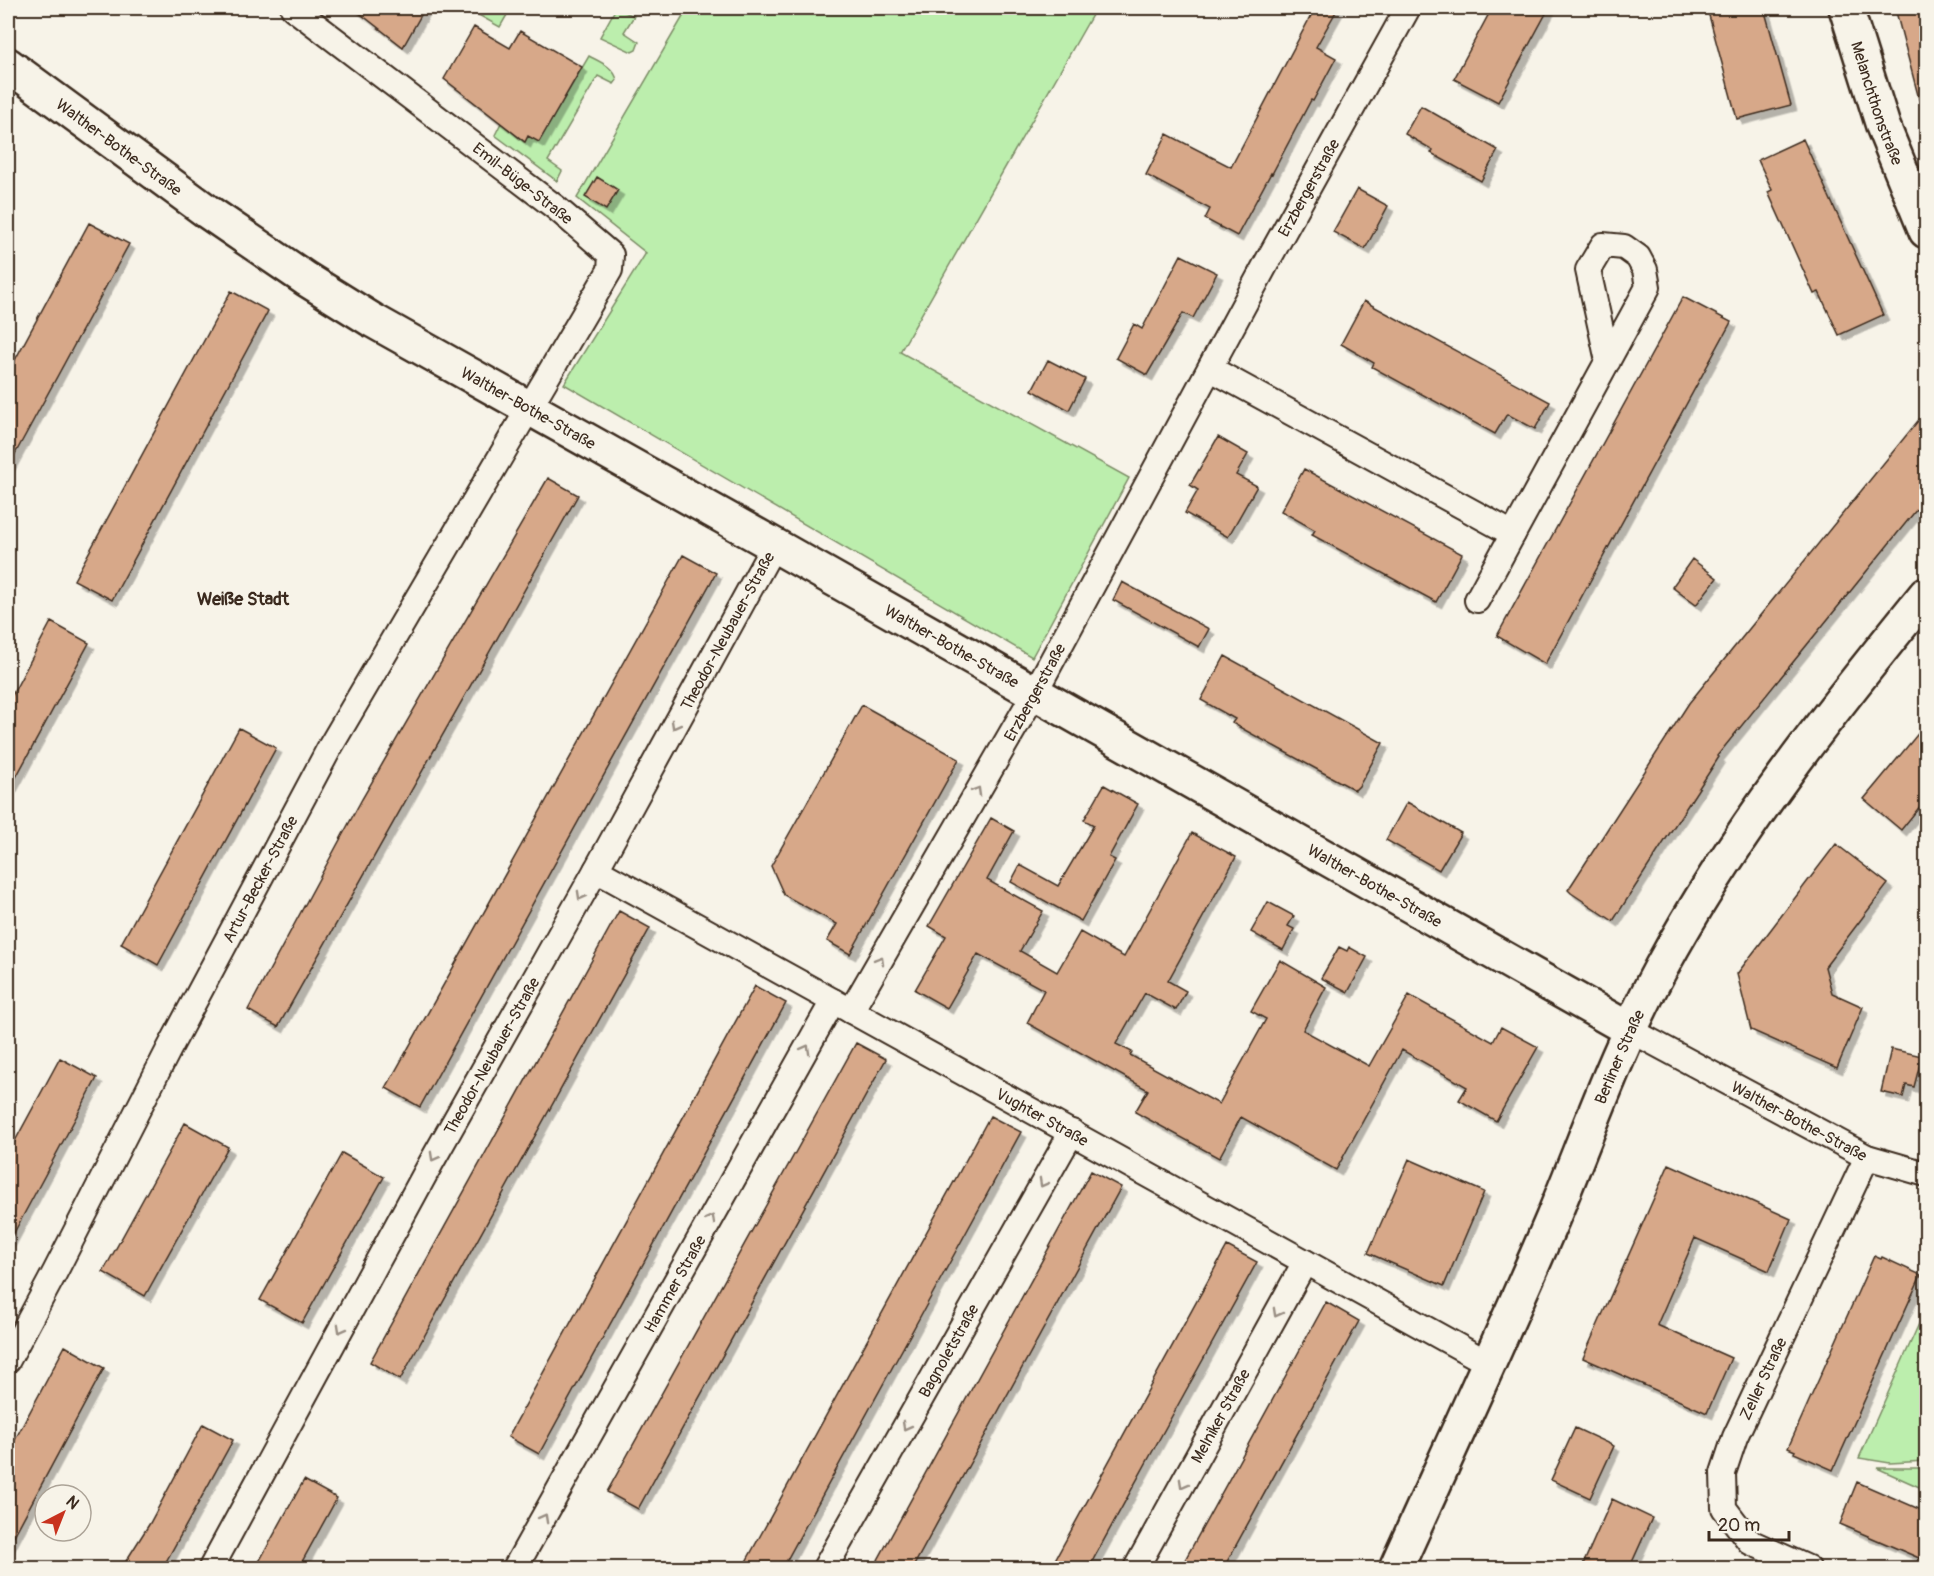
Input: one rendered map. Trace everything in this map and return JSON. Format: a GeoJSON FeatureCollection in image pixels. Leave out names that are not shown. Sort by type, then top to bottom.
{"type":"FeatureCollection","features":[{"type":"Feature","properties":{"kind":"street","name":"Emil-Büge-Straße"},"geometry":{"type":"LineString","coordinates":[[293,8],[555,207],[611,255],[610,270],[528,409]]}},
{"type":"Feature","properties":{"kind":"street","name":"Erzbergerstraße"},"geometry":{"type":"LineString","coordinates":[[842,1006],[1034,693],[1408,8]]}},
{"type":"Feature","properties":{"kind":"street","name":"Melanchthonstraße"},"geometry":{"type":"LineString","coordinates":[[1846,8],[1883,126],[1926,231]]}},
{"type":"Feature","properties":{"kind":"street","name":"Walther-Bothe-Straße"},"geometry":{"type":"LineString","coordinates":[[8,65],[208,212],[306,279],[372,320],[1632,1031],[1867,1157],[1926,1174]]}},
{"type":"Feature","properties":{"kind":"street"},"geometry":{"type":"LineString","coordinates":[[1477,600],[1608,361]]}},
{"type":"Feature","properties":{"kind":"street"},"geometry":{"type":"LineString","coordinates":[[1211,369],[1513,534]]}},
{"type":"Feature","properties":{"kind":"street","name":"Artur-Becker-Straße"},"geometry":{"type":"LineString","coordinates":[[8,1360],[164,1058],[330,747],[528,409]]}},
{"type":"Feature","properties":{"kind":"street","name":"Theodor-Neubauer-Straße"},"geometry":{"type":"LineString","coordinates":[[211,1569],[431,1163],[597,870],[774,545]]}},
{"type":"Feature","properties":{"kind":"street","name":"Berliner Straße"},"geometry":{"type":"LineString","coordinates":[[1396,1569],[1552,1219],[1606,1086],[1660,970],[1711,881],[1763,802],[1822,722],[1926,594]]}},
{"type":"Feature","properties":{"kind":"street","name":"Vughter Straße"},"geometry":{"type":"LineString","coordinates":[[597,870],[1488,1363]]}},
{"type":"Feature","properties":{"kind":"street","name":"Hammer Straße"},"geometry":{"type":"LineString","coordinates":[[515,1569],[842,1006]]}},
{"type":"Feature","properties":{"kind":"street","name":"Bagnoletstraße"},"geometry":{"type":"LineString","coordinates":[[825,1569],[1072,1132]]}},
{"type":"Feature","properties":{"kind":"street","name":"Zeller Straße"},"geometry":{"type":"LineString","coordinates":[[1808,1569],[1750,1542],[1724,1508],[1723,1473],[1735,1437],[1867,1157]]}},
{"type":"Feature","properties":{"kind":"street","name":"Melniker Straße"},"geometry":{"type":"LineString","coordinates":[[1136,1569],[1305,1262]]}},
{"type":"Feature","properties":{"kind":"green space"},"geometry":{"type":"Polygon","coordinates":[[[466,8],[511,8],[500,27],[466,8]]]}},
{"type":"Feature","properties":{"kind":"green space"},"geometry":{"type":"Polygon","coordinates":[[[616,8],[634,16],[624,32],[639,42],[636,50],[632,52],[600,37],[616,8]]]}},
{"type":"Feature","properties":{"kind":"green space"},"geometry":{"type":"Polygon","coordinates":[[[688,8],[1096,8],[900,352],[1129,478],[1032,657],[564,384],[646,253],[577,198],[688,8]]]}},
{"type":"Feature","properties":{"kind":"green space"},"geometry":{"type":"Polygon","coordinates":[[[589,56],[610,68],[617,80],[614,84],[598,76],[548,161],[562,171],[557,181],[495,135],[501,123],[524,142],[528,136],[539,141],[589,56]]]}},
{"type":"Feature","properties":{"kind":"green space"},"geometry":{"type":"Polygon","coordinates":[[[1926,1308],[1926,1461],[1890,1463],[1859,1458],[1926,1308]]]}},
{"type":"Feature","properties":{"kind":"green space"},"geometry":{"type":"Polygon","coordinates":[[[1877,1468],[1926,1468],[1926,1490],[1877,1468]]]}},
{"type":"Feature","properties":{"kind":"building"},"geometry":{"type":"Polygon","coordinates":[[[353,8],[425,8],[403,47],[353,8]]]}},
{"type":"Feature","properties":{"kind":"building"},"geometry":{"type":"Polygon","coordinates":[[[1315,8],[1338,8],[1316,47],[1336,58],[1237,236],[1205,219],[1210,209],[1146,175],[1167,134],[1231,167],[1315,8]]]}},
{"type":"Feature","properties":{"kind":"building"},"geometry":{"type":"Polygon","coordinates":[[[1492,8],[1549,8],[1498,102],[1454,79],[1492,8]]]}},
{"type":"Feature","properties":{"kind":"building"},"geometry":{"type":"Polygon","coordinates":[[[1707,8],[1764,8],[1791,105],[1737,119],[1707,8]]]}},
{"type":"Feature","properties":{"kind":"building"},"geometry":{"type":"Polygon","coordinates":[[[1895,8],[1926,8],[1926,98],[1919,99],[1895,8]]]}},
{"type":"Feature","properties":{"kind":"building"},"geometry":{"type":"Polygon","coordinates":[[[474,27],[510,48],[520,31],[582,67],[539,142],[528,136],[525,142],[444,79],[474,27]]]}},
{"type":"Feature","properties":{"kind":"building"},"geometry":{"type":"Polygon","coordinates":[[[1421,106],[1498,150],[1481,181],[1431,153],[1433,150],[1405,134],[1421,106]]]}},
{"type":"Feature","properties":{"kind":"building"},"geometry":{"type":"Polygon","coordinates":[[[1803,139],[1883,315],[1839,335],[1819,292],[1814,294],[1768,192],[1772,190],[1758,160],[1803,139]]]}},
{"type":"Feature","properties":{"kind":"building"},"geometry":{"type":"Polygon","coordinates":[[[597,177],[618,190],[606,210],[585,197],[597,177]]]}},
{"type":"Feature","properties":{"kind":"building"},"geometry":{"type":"Polygon","coordinates":[[[1357,189],[1388,206],[1365,249],[1333,232],[1357,189]]]}},
{"type":"Feature","properties":{"kind":"building"},"geometry":{"type":"Polygon","coordinates":[[[89,223],[129,244],[8,467],[8,373],[89,223]]]}},
{"type":"Feature","properties":{"kind":"building"},"geometry":{"type":"Polygon","coordinates":[[[1181,255],[1217,273],[1193,318],[1183,313],[1147,375],[1116,358],[1134,324],[1142,329],[1181,255]]]}},
{"type":"Feature","properties":{"kind":"building"},"geometry":{"type":"Polygon","coordinates":[[[231,291],[268,311],[112,600],[74,580],[231,291]]]}},
{"type":"Feature","properties":{"kind":"building"},"geometry":{"type":"Polygon","coordinates":[[[1683,297],[1731,322],[1545,664],[1497,636],[1683,297]]]}},
{"type":"Feature","properties":{"kind":"building"},"geometry":{"type":"Polygon","coordinates":[[[1364,301],[1550,402],[1535,429],[1507,414],[1495,434],[1372,367],[1374,363],[1341,344],[1364,301]]]}},
{"type":"Feature","properties":{"kind":"building"},"geometry":{"type":"Polygon","coordinates":[[[1048,360],[1085,379],[1069,410],[1032,390],[1048,360]]]}},
{"type":"Feature","properties":{"kind":"building"},"geometry":{"type":"Polygon","coordinates":[[[1926,411],[1926,498],[1717,756],[1719,757],[1613,921],[1571,893],[1568,890],[1689,703],[1926,411]]]}},
{"type":"Feature","properties":{"kind":"building"},"geometry":{"type":"Polygon","coordinates":[[[1218,437],[1248,454],[1236,475],[1257,486],[1228,537],[1185,513],[1198,490],[1190,485],[1218,437]]]}},
{"type":"Feature","properties":{"kind":"building"},"geometry":{"type":"Polygon","coordinates":[[[1304,469],[1462,554],[1436,602],[1312,535],[1315,530],[1281,511],[1304,469]]]}},
{"type":"Feature","properties":{"kind":"building"},"geometry":{"type":"Polygon","coordinates":[[[548,478],[578,495],[278,1027],[248,1010],[362,799],[548,478]]]}},
{"type":"Feature","properties":{"kind":"building"},"geometry":{"type":"Polygon","coordinates":[[[683,555],[716,573],[420,1107],[386,1088],[683,555]]]}},
{"type":"Feature","properties":{"kind":"building"},"geometry":{"type":"Polygon","coordinates":[[[1692,559],[1717,578],[1696,605],[1672,587],[1692,559]]]}},
{"type":"Feature","properties":{"kind":"building"},"geometry":{"type":"Polygon","coordinates":[[[1122,582],[1209,629],[1199,647],[1113,600],[1122,582]]]}},
{"type":"Feature","properties":{"kind":"building"},"geometry":{"type":"Polygon","coordinates":[[[51,622],[89,643],[8,792],[8,703],[51,622]]]}},
{"type":"Feature","properties":{"kind":"building"},"geometry":{"type":"Polygon","coordinates":[[[1225,656],[1383,743],[1355,790],[1232,723],[1235,719],[1201,700],[1225,656]]]}},
{"type":"Feature","properties":{"kind":"building"},"geometry":{"type":"Polygon","coordinates":[[[862,705],[959,759],[850,954],[827,941],[837,924],[784,895],[771,866],[862,705]]]}},
{"type":"Feature","properties":{"kind":"building"},"geometry":{"type":"Polygon","coordinates":[[[1926,724],[1926,799],[1901,830],[1864,799],[1926,724]]]}},
{"type":"Feature","properties":{"kind":"building"},"geometry":{"type":"Polygon","coordinates":[[[239,728],[276,748],[158,965],[121,944],[239,728]]]}},
{"type":"Feature","properties":{"kind":"building"},"geometry":{"type":"Polygon","coordinates":[[[1104,785],[1138,804],[1109,857],[1115,860],[1081,921],[1011,882],[1020,865],[1058,886],[1094,825],[1084,820],[1104,785]]]}},
{"type":"Feature","properties":{"kind":"building"},"geometry":{"type":"Polygon","coordinates":[[[1407,802],[1461,833],[1439,870],[1386,840],[1407,802]]]}},
{"type":"Feature","properties":{"kind":"building"},"geometry":{"type":"Polygon","coordinates":[[[991,818],[1014,831],[987,880],[1043,911],[1020,951],[1057,972],[1080,932],[1124,957],[1192,833],[1236,857],[1168,981],[1186,991],[1176,1010],[1145,993],[1116,1044],[1132,1052],[1130,1055],[1219,1104],[1266,1019],[1251,1011],[1280,960],[1326,987],[1303,1030],[1369,1066],[1409,995],[1493,1042],[1501,1027],[1538,1047],[1496,1121],[1459,1100],[1467,1087],[1402,1050],[1336,1170],[1241,1117],[1219,1158],[1135,1112],[1148,1090],[1027,1023],[1044,990],[978,954],[947,1008],[915,990],[946,936],[929,926],[991,818]]]}},
{"type":"Feature","properties":{"kind":"building"},"geometry":{"type":"Polygon","coordinates":[[[1836,844],[1888,884],[1825,967],[1832,993],[1863,1007],[1837,1068],[1751,1030],[1737,974],[1836,844]]]}},
{"type":"Feature","properties":{"kind":"building"},"geometry":{"type":"Polygon","coordinates":[[[1268,902],[1294,916],[1288,926],[1294,929],[1283,950],[1251,932],[1268,902]]]}},
{"type":"Feature","properties":{"kind":"building"},"geometry":{"type":"Polygon","coordinates":[[[619,911],[650,928],[400,1380],[370,1362],[619,911]]]}},
{"type":"Feature","properties":{"kind":"building"},"geometry":{"type":"Polygon","coordinates":[[[1339,947],[1347,951],[1349,947],[1367,957],[1348,992],[1321,978],[1339,947]]]}},
{"type":"Feature","properties":{"kind":"building"},"geometry":{"type":"Polygon","coordinates":[[[755,986],[786,1003],[539,1454],[508,1437],[755,986]]]}},
{"type":"Feature","properties":{"kind":"building"},"geometry":{"type":"Polygon","coordinates":[[[856,1043],[886,1059],[638,1509],[607,1492],[856,1043]]]}},
{"type":"Feature","properties":{"kind":"building"},"geometry":{"type":"Polygon","coordinates":[[[1891,1049],[1922,1056],[1914,1087],[1906,1085],[1903,1097],[1881,1092],[1891,1049]]]}},
{"type":"Feature","properties":{"kind":"building"},"geometry":{"type":"Polygon","coordinates":[[[60,1058],[97,1078],[8,1244],[8,1154],[60,1058]]]}},
{"type":"Feature","properties":{"kind":"building"},"geometry":{"type":"Polygon","coordinates":[[[990,1116],[1021,1132],[782,1569],[742,1569],[990,1116]]]}},
{"type":"Feature","properties":{"kind":"building"},"geometry":{"type":"Polygon","coordinates":[[[185,1123],[228,1147],[145,1296],[103,1272],[185,1123]]]}},
{"type":"Feature","properties":{"kind":"building"},"geometry":{"type":"Polygon","coordinates":[[[342,1153],[384,1177],[302,1323],[260,1300],[342,1153]]]}},
{"type":"Feature","properties":{"kind":"building"},"geometry":{"type":"Polygon","coordinates":[[[1409,1159],[1484,1192],[1444,1286],[1368,1253],[1409,1159]]]}},
{"type":"Feature","properties":{"kind":"building"},"geometry":{"type":"Polygon","coordinates":[[[1669,1164],[1791,1219],[1769,1271],[1695,1238],[1657,1325],[1731,1358],[1707,1413],[1583,1358],[1669,1164]]]}},
{"type":"Feature","properties":{"kind":"building"},"geometry":{"type":"Polygon","coordinates":[[[1091,1171],[1121,1187],[912,1569],[873,1569],[1091,1171]]]}},
{"type":"Feature","properties":{"kind":"building"},"geometry":{"type":"Polygon","coordinates":[[[1227,1246],[1257,1262],[1088,1569],[1050,1569],[1227,1246]]]}},
{"type":"Feature","properties":{"kind":"building"},"geometry":{"type":"Polygon","coordinates":[[[1874,1256],[1881,1259],[1882,1257],[1921,1275],[1833,1470],[1794,1453],[1795,1451],[1788,1448],[1874,1256]]]}},
{"type":"Feature","properties":{"kind":"building"},"geometry":{"type":"Polygon","coordinates":[[[1326,1302],[1359,1321],[1223,1569],[1180,1569],[1326,1302]]]}},
{"type":"Feature","properties":{"kind":"building"},"geometry":{"type":"Polygon","coordinates":[[[65,1346],[104,1368],[42,1483],[33,1483],[33,1500],[8,1547],[8,1453],[65,1346]]]}},
{"type":"Feature","properties":{"kind":"building"},"geometry":{"type":"Polygon","coordinates":[[[203,1424],[233,1440],[162,1569],[121,1569],[150,1523],[203,1424]]]}},
{"type":"Feature","properties":{"kind":"building"},"geometry":{"type":"Polygon","coordinates":[[[1575,1428],[1614,1446],[1590,1498],[1551,1480],[1575,1428]]]}},
{"type":"Feature","properties":{"kind":"building"},"geometry":{"type":"Polygon","coordinates":[[[304,1480],[337,1498],[298,1569],[255,1569],[304,1480]]]}},
{"type":"Feature","properties":{"kind":"building"},"geometry":{"type":"Polygon","coordinates":[[[1857,1482],[1926,1512],[1926,1561],[1840,1524],[1857,1482]]]}},
{"type":"Feature","properties":{"kind":"building"},"geometry":{"type":"Polygon","coordinates":[[[1612,1499],[1652,1518],[1629,1569],[1581,1569],[1612,1499]]]}},
{"type":"Feature","properties":{"kind":"district","name":"Weiße Stadt"},"geometry":{"type":"Point","coordinates":[243,599]}}]}
